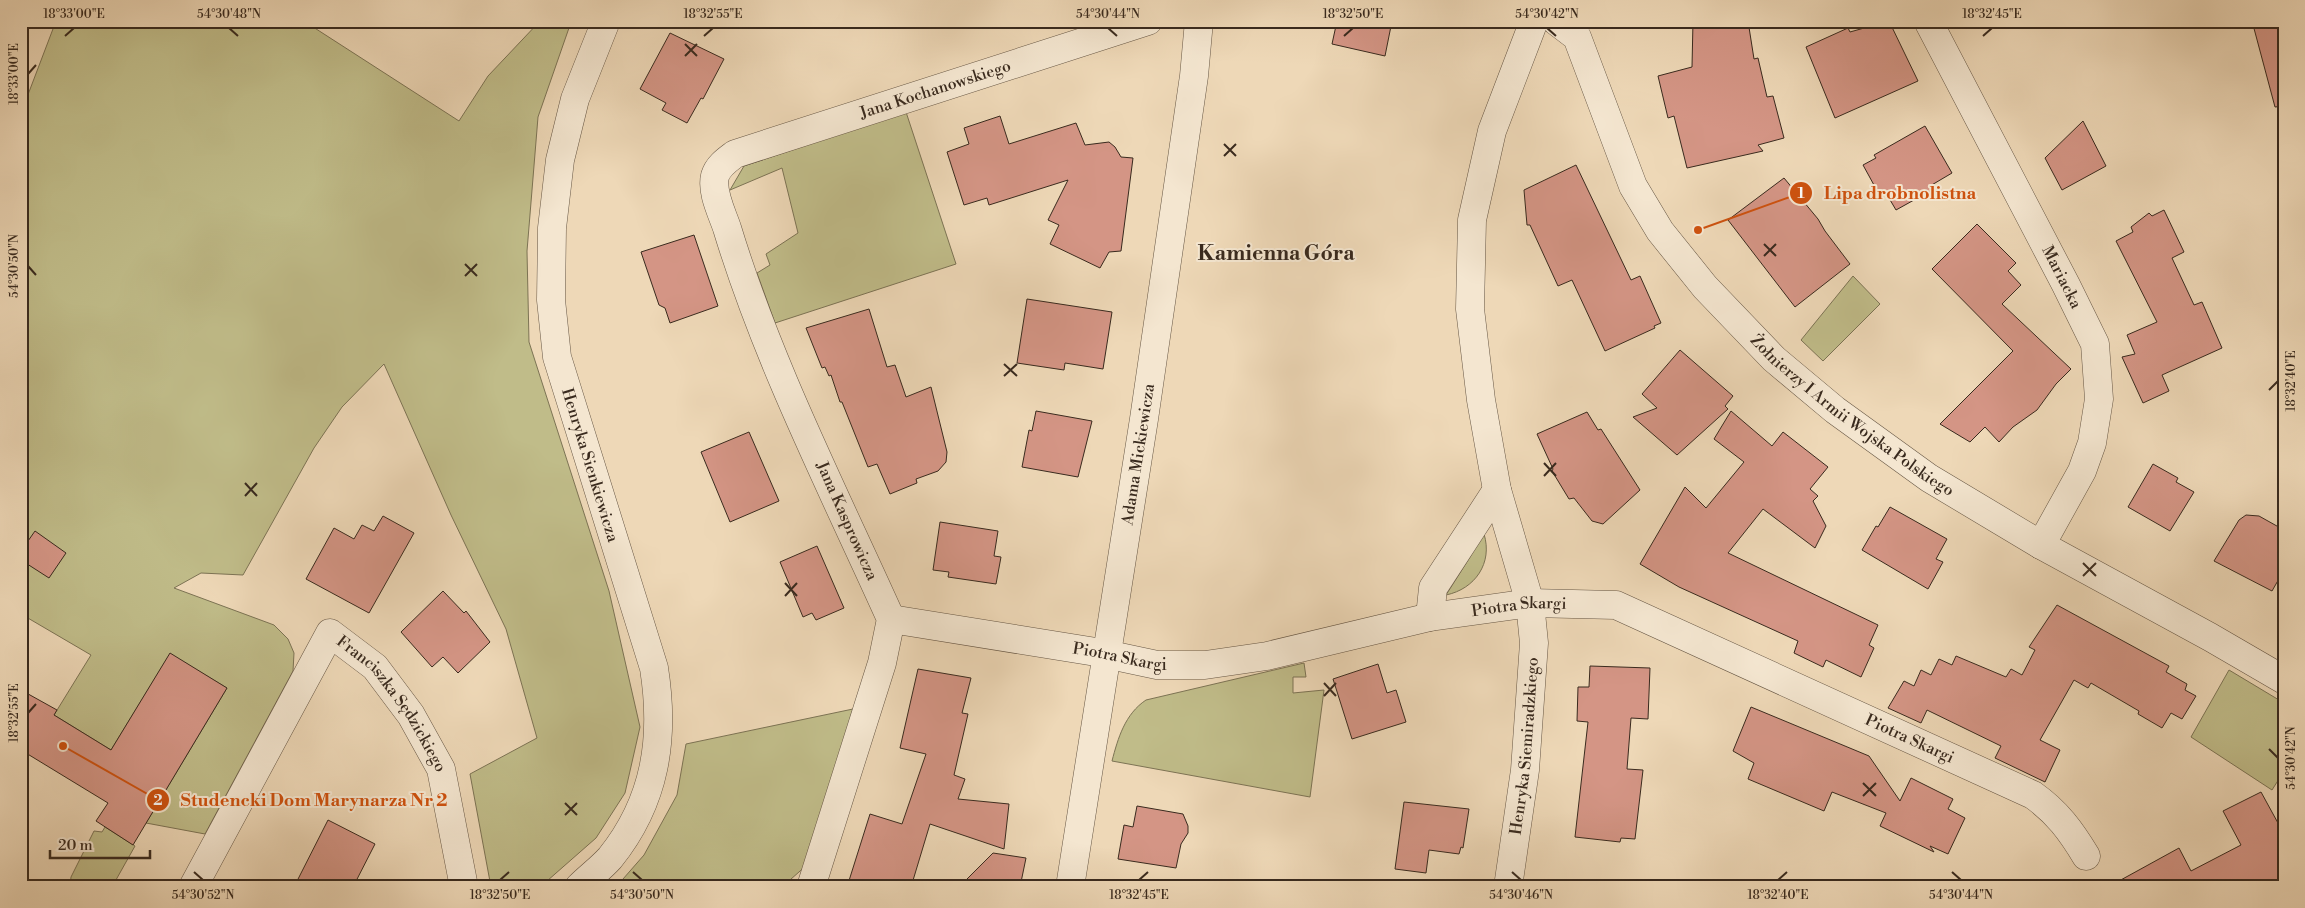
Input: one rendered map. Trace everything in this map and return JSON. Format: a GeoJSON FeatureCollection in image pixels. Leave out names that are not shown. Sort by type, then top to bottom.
{"type":"FeatureCollection","features":[{"type":"Feature","properties":{"kind":"street","name":"Henryka Sienkiewicza"},"geometry":{"type":"LineString","coordinates":[[580,887],[610,858],[633,824],[650,785],[658,746],[660,703],[654,668],[557,357],[551,300],[552,228],[560,160],[575,99],[606,21]]}},
{"type":"Feature","properties":{"kind":"street","name":"Jana Kochanowskiego"},"geometry":{"type":"LineString","coordinates":[[724,161],[735,154],[1148,21]]}},
{"type":"Feature","properties":{"kind":"street","name":"Adama Mickiewicza"},"geometry":{"type":"LineString","coordinates":[[1070,887],[1108,654],[1190,105],[1199,21]]}},
{"type":"Feature","properties":{"kind":"street","name":"Henryka Siemiradzkiego"},"geometry":{"type":"LineString","coordinates":[[1508,887],[1525,770],[1534,643],[1530,603],[1497,490],[1481,400],[1470,309],[1472,220],[1492,130],[1534,21]]}},
{"type":"Feature","properties":{"kind":"street","name":"Żołnierzy I Armii Wojska Polskiego"},"geometry":{"type":"LineString","coordinates":[[1556,21],[1577,37],[1633,186],[1660,231],[1705,287],[1774,359],[1835,410],[1929,478],[2041,545],[2210,637],[2284,680]]}},
{"type":"Feature","properties":{"kind":"street","name":"Mariacka"},"geometry":{"type":"LineString","coordinates":[[1928,21],[2095,344],[2099,399],[2092,443],[2082,471],[2041,545]]}},
{"type":"Feature","properties":{"kind":"street","name":"Jana Kasprowicza"},"geometry":{"type":"LineString","coordinates":[[724,161],[715,176],[715,186],[742,277],[774,360],[891,619]]}},
{"type":"Feature","properties":{"kind":"street"},"geometry":{"type":"LineString","coordinates":[[1430,616],[1433,588],[1497,490]]}},
{"type":"Feature","properties":{"kind":"street","name":"Piotra Skargi"},"geometry":{"type":"LineString","coordinates":[[891,619],[1108,654],[1157,665],[1205,665],[1267,656],[1430,616],[1530,603],[1616,605],[2034,795],[2052,808],[2069,828],[2086,856]]}},
{"type":"Feature","properties":{"kind":"street"},"geometry":{"type":"LineString","coordinates":[[811,887],[882,663],[891,619]]}},
{"type":"Feature","properties":{"kind":"street","name":"Franciszka Sędzickiego"},"geometry":{"type":"LineString","coordinates":[[193,887],[330,634],[375,667],[411,715],[441,769],[464,887]]}},
{"type":"Feature","properties":{"kind":"shaded area"},"geometry":{"type":"Polygon","coordinates":[[[56,21],[309,21],[310,25],[459,121],[488,76],[540,21],[567,21],[570,25],[538,117],[527,251],[529,342],[609,591],[640,727],[625,793],[596,838],[547,881],[534,887],[491,887],[470,774],[537,738],[506,629],[451,515],[384,364],[342,407],[314,448],[243,575],[201,573],[174,588],[274,625],[288,639],[294,653],[293,671],[205,834],[146,823],[227,688],[170,654],[111,750],[54,715],[91,655],[21,614],[21,113],[56,21]]]}},
{"type":"Feature","properties":{"kind":"shaded area"},"geometry":{"type":"Polygon","coordinates":[[[906,112],[956,264],[775,323],[757,273],[770,265],[766,254],[798,233],[782,168],[730,190],[744,166],[906,112]]]}},
{"type":"Feature","properties":{"kind":"shaded area"},"geometry":{"type":"Polygon","coordinates":[[[1853,276],[1880,304],[1823,361],[1801,340],[1853,276]]]}},
{"type":"Feature","properties":{"kind":"shaded area"},"geometry":{"type":"Polygon","coordinates":[[[1481,534],[1484,534],[1486,555],[1479,573],[1465,587],[1446,595],[1470,557],[1481,534]]]}},
{"type":"Feature","properties":{"kind":"shaded area"},"geometry":{"type":"Polygon","coordinates":[[[1304,663],[1306,677],[1293,677],[1293,693],[1324,690],[1310,797],[1112,761],[1123,727],[1133,712],[1146,700],[1304,663]]]}},
{"type":"Feature","properties":{"kind":"shaded area"},"geometry":{"type":"Polygon","coordinates":[[[2229,670],[2284,703],[2284,771],[2272,790],[2191,737],[2229,670]]]}},
{"type":"Feature","properties":{"kind":"shaded area"},"geometry":{"type":"Polygon","coordinates":[[[853,709],[808,864],[782,887],[616,887],[644,855],[677,795],[686,744],[853,709]]]}},
{"type":"Feature","properties":{"kind":"shaded area"},"geometry":{"type":"Polygon","coordinates":[[[105,827],[135,846],[112,887],[70,887],[71,877],[94,831],[102,832],[105,827]]]}},
{"type":"Feature","properties":{"kind":"building"},"geometry":{"type":"Polygon","coordinates":[[[1337,21],[1392,21],[1385,56],[1332,44],[1337,21]]]}},
{"type":"Feature","properties":{"kind":"building"},"geometry":{"type":"Polygon","coordinates":[[[1693,21],[1748,21],[1754,59],[1758,58],[1767,97],[1773,96],[1784,138],[1758,145],[1763,151],[1687,168],[1674,116],[1668,118],[1658,76],[1692,67],[1693,21]]]}},
{"type":"Feature","properties":{"kind":"building"},"geometry":{"type":"Polygon","coordinates":[[[1889,21],[1918,81],[1835,118],[1806,47],[1848,28],[1850,32],[1889,21]]]}},
{"type":"Feature","properties":{"kind":"building"},"geometry":{"type":"Polygon","coordinates":[[[2252,21],[2284,21],[2284,106],[2275,107],[2252,21]]]}},
{"type":"Feature","properties":{"kind":"building"},"geometry":{"type":"Polygon","coordinates":[[[670,33],[724,59],[703,99],[701,98],[687,123],[662,110],[666,103],[640,89],[670,33]]]}},
{"type":"Feature","properties":{"kind":"building"},"geometry":{"type":"Polygon","coordinates":[[[1000,116],[1009,144],[1076,123],[1085,145],[1109,142],[1115,147],[1121,157],[1133,158],[1121,251],[1109,252],[1100,268],[1050,244],[1059,225],[1048,220],[1068,180],[989,205],[987,198],[964,205],[947,152],[969,144],[964,128],[1000,116]]]}},
{"type":"Feature","properties":{"kind":"building"},"geometry":{"type":"Polygon","coordinates":[[[2083,121],[2106,166],[2062,190],[2045,158],[2083,121]]]}},
{"type":"Feature","properties":{"kind":"building"},"geometry":{"type":"Polygon","coordinates":[[[1925,126],[1952,173],[1930,186],[1932,190],[1896,210],[1886,193],[1880,196],[1863,165],[1876,158],[1874,155],[1925,126]]]}},
{"type":"Feature","properties":{"kind":"building"},"geometry":{"type":"Polygon","coordinates":[[[1576,165],[1631,280],[1640,276],[1661,323],[1654,326],[1655,328],[1605,351],[1572,280],[1558,286],[1530,225],[1527,225],[1524,190],[1576,165]]]}},
{"type":"Feature","properties":{"kind":"building"},"geometry":{"type":"Polygon","coordinates":[[[1784,178],[1818,219],[1850,264],[1795,307],[1728,220],[1784,178]]]}},
{"type":"Feature","properties":{"kind":"building"},"geometry":{"type":"Polygon","coordinates":[[[2164,210],[2184,252],[2172,258],[2194,305],[2202,302],[2222,348],[2162,375],[2169,391],[2143,403],[2122,357],[2135,354],[2127,335],[2157,322],[2116,241],[2133,232],[2131,227],[2149,213],[2152,216],[2164,210]]]}},
{"type":"Feature","properties":{"kind":"building"},"geometry":{"type":"Polygon","coordinates":[[[1977,224],[2016,263],[2008,271],[2021,285],[2002,304],[2071,369],[2056,384],[2037,410],[2013,427],[1999,442],[1985,427],[1970,442],[1940,424],[2013,351],[1932,269],[1977,224]]]}},
{"type":"Feature","properties":{"kind":"building"},"geometry":{"type":"Polygon","coordinates":[[[694,235],[718,306],[670,323],[665,308],[659,305],[641,252],[694,235]]]}},
{"type":"Feature","properties":{"kind":"building"},"geometry":{"type":"Polygon","coordinates":[[[1027,299],[1112,312],[1103,369],[1065,363],[1064,370],[1017,363],[1027,299]]]}},
{"type":"Feature","properties":{"kind":"building"},"geometry":{"type":"Polygon","coordinates":[[[869,309],[887,367],[895,365],[906,397],[931,387],[947,452],[946,462],[938,471],[916,479],[917,483],[890,494],[877,464],[868,467],[842,402],[840,402],[831,375],[829,376],[825,367],[822,368],[806,328],[869,309]]]}},
{"type":"Feature","properties":{"kind":"building"},"geometry":{"type":"Polygon","coordinates":[[[1680,350],[1733,396],[1725,406],[1728,409],[1677,455],[1633,417],[1657,408],[1642,394],[1680,350]]]}},
{"type":"Feature","properties":{"kind":"building"},"geometry":{"type":"Polygon","coordinates":[[[1036,411],[1092,421],[1078,477],[1022,467],[1029,430],[1032,431],[1036,411]]]}},
{"type":"Feature","properties":{"kind":"building"},"geometry":{"type":"Polygon","coordinates":[[[1731,411],[1772,446],[1783,432],[1828,467],[1810,489],[1818,496],[1813,501],[1826,526],[1815,548],[1763,509],[1728,553],[1878,625],[1869,645],[1874,648],[1861,677],[1826,660],[1823,667],[1794,653],[1798,641],[1679,587],[1640,564],[1685,487],[1706,508],[1744,462],[1714,439],[1731,411]]]}},
{"type":"Feature","properties":{"kind":"building"},"geometry":{"type":"Polygon","coordinates":[[[1587,412],[1598,430],[1601,429],[1640,490],[1603,524],[1592,521],[1574,498],[1569,499],[1552,471],[1553,469],[1537,434],[1587,412]]]}},
{"type":"Feature","properties":{"kind":"building"},"geometry":{"type":"Polygon","coordinates":[[[749,432],[779,501],[730,522],[701,452],[749,432]]]}},
{"type":"Feature","properties":{"kind":"building"},"geometry":{"type":"Polygon","coordinates":[[[2153,464],[2178,478],[2176,482],[2194,492],[2170,531],[2128,507],[2153,464]]]}},
{"type":"Feature","properties":{"kind":"building"},"geometry":{"type":"Polygon","coordinates":[[[1890,507],[1947,539],[1936,559],[1943,562],[1928,589],[1862,550],[1890,507]]]}},
{"type":"Feature","properties":{"kind":"building"},"geometry":{"type":"Polygon","coordinates":[[[2246,515],[2259,516],[2284,530],[2284,570],[2272,591],[2214,561],[2239,520],[2246,515]]]}},
{"type":"Feature","properties":{"kind":"building"},"geometry":{"type":"Polygon","coordinates":[[[383,516],[414,533],[369,613],[306,579],[334,528],[354,539],[362,525],[374,531],[383,516]]]}},
{"type":"Feature","properties":{"kind":"building"},"geometry":{"type":"Polygon","coordinates":[[[940,522],[998,531],[994,556],[1001,557],[996,584],[948,577],[949,572],[933,570],[940,522]]]}},
{"type":"Feature","properties":{"kind":"building"},"geometry":{"type":"Polygon","coordinates":[[[35,531],[66,553],[49,578],[21,560],[21,551],[35,531]]]}},
{"type":"Feature","properties":{"kind":"building"},"geometry":{"type":"Polygon","coordinates":[[[817,546],[844,608],[816,620],[812,613],[803,617],[780,562],[817,546]]]}},
{"type":"Feature","properties":{"kind":"building"},"geometry":{"type":"Polygon","coordinates":[[[443,591],[464,613],[466,611],[490,642],[458,673],[443,657],[432,667],[401,632],[443,591]]]}},
{"type":"Feature","properties":{"kind":"building"},"geometry":{"type":"Polygon","coordinates":[[[2057,605],[2169,666],[2166,672],[2187,684],[2185,690],[2196,696],[2182,719],[2171,713],[2162,728],[2138,714],[2139,711],[2091,683],[2088,688],[2074,680],[2040,740],[2060,750],[2045,782],[1995,758],[2001,746],[1927,710],[1921,723],[1888,708],[1904,681],[1914,686],[1921,670],[1931,675],[1939,659],[1952,665],[1956,656],[2006,677],[2011,669],[2022,675],[2035,650],[2029,647],[2057,605]]]}},
{"type":"Feature","properties":{"kind":"building"},"geometry":{"type":"Polygon","coordinates":[[[170,653],[227,688],[133,845],[96,821],[108,803],[21,750],[21,690],[57,710],[54,715],[111,750],[170,653]]]}},
{"type":"Feature","properties":{"kind":"building"},"geometry":{"type":"Polygon","coordinates":[[[1378,664],[1387,693],[1396,690],[1406,722],[1352,739],[1333,679],[1378,664]]]}},
{"type":"Feature","properties":{"kind":"building"},"geometry":{"type":"Polygon","coordinates":[[[1590,666],[1650,668],[1648,719],[1631,718],[1627,769],[1643,770],[1635,839],[1621,838],[1620,842],[1575,837],[1588,722],[1577,721],[1578,687],[1589,687],[1590,666]]]}},
{"type":"Feature","properties":{"kind":"building"},"geometry":{"type":"Polygon","coordinates":[[[918,669],[971,678],[962,713],[968,714],[954,775],[965,779],[958,799],[1009,804],[1004,849],[930,824],[911,887],[847,887],[870,814],[902,824],[926,754],[900,748],[918,669]]]}},
{"type":"Feature","properties":{"kind":"building"},"geometry":{"type":"Polygon","coordinates":[[[1751,707],[1869,756],[1900,801],[1911,778],[1953,799],[1948,809],[1965,818],[1948,854],[1930,846],[1934,852],[1880,826],[1886,813],[1832,792],[1824,811],[1748,779],[1754,763],[1733,751],[1751,707]]]}},
{"type":"Feature","properties":{"kind":"building"},"geometry":{"type":"Polygon","coordinates":[[[2261,792],[2284,834],[2284,887],[2108,887],[2179,848],[2191,871],[2241,845],[2223,811],[2261,792]]]}},
{"type":"Feature","properties":{"kind":"building"},"geometry":{"type":"Polygon","coordinates":[[[1404,802],[1469,809],[1463,848],[1461,847],[1459,854],[1429,850],[1426,873],[1395,869],[1404,802]]]}},
{"type":"Feature","properties":{"kind":"building"},"geometry":{"type":"Polygon","coordinates":[[[1137,806],[1183,814],[1188,826],[1188,833],[1181,844],[1176,868],[1118,859],[1124,825],[1133,827],[1137,806]]]}},
{"type":"Feature","properties":{"kind":"building"},"geometry":{"type":"Polygon","coordinates":[[[328,820],[375,844],[353,887],[294,887],[328,820]]]}},
{"type":"Feature","properties":{"kind":"building"},"geometry":{"type":"Polygon","coordinates":[[[993,853],[1026,858],[1020,887],[959,887],[993,853]]]}},
{"type":"Feature","properties":{"kind":"place","name":"Lipa drobnolistna"},"geometry":{"type":"Point","coordinates":[1698,230]}},
{"type":"Feature","properties":{"kind":"place","name":"Studencki Dom Marynarza Nr 2"},"geometry":{"type":"Point","coordinates":[63,746]}},
{"type":"Feature","properties":{"kind":"district","name":"Kamienna Góra"},"geometry":{"type":"Point","coordinates":[1276,254]}}]}
